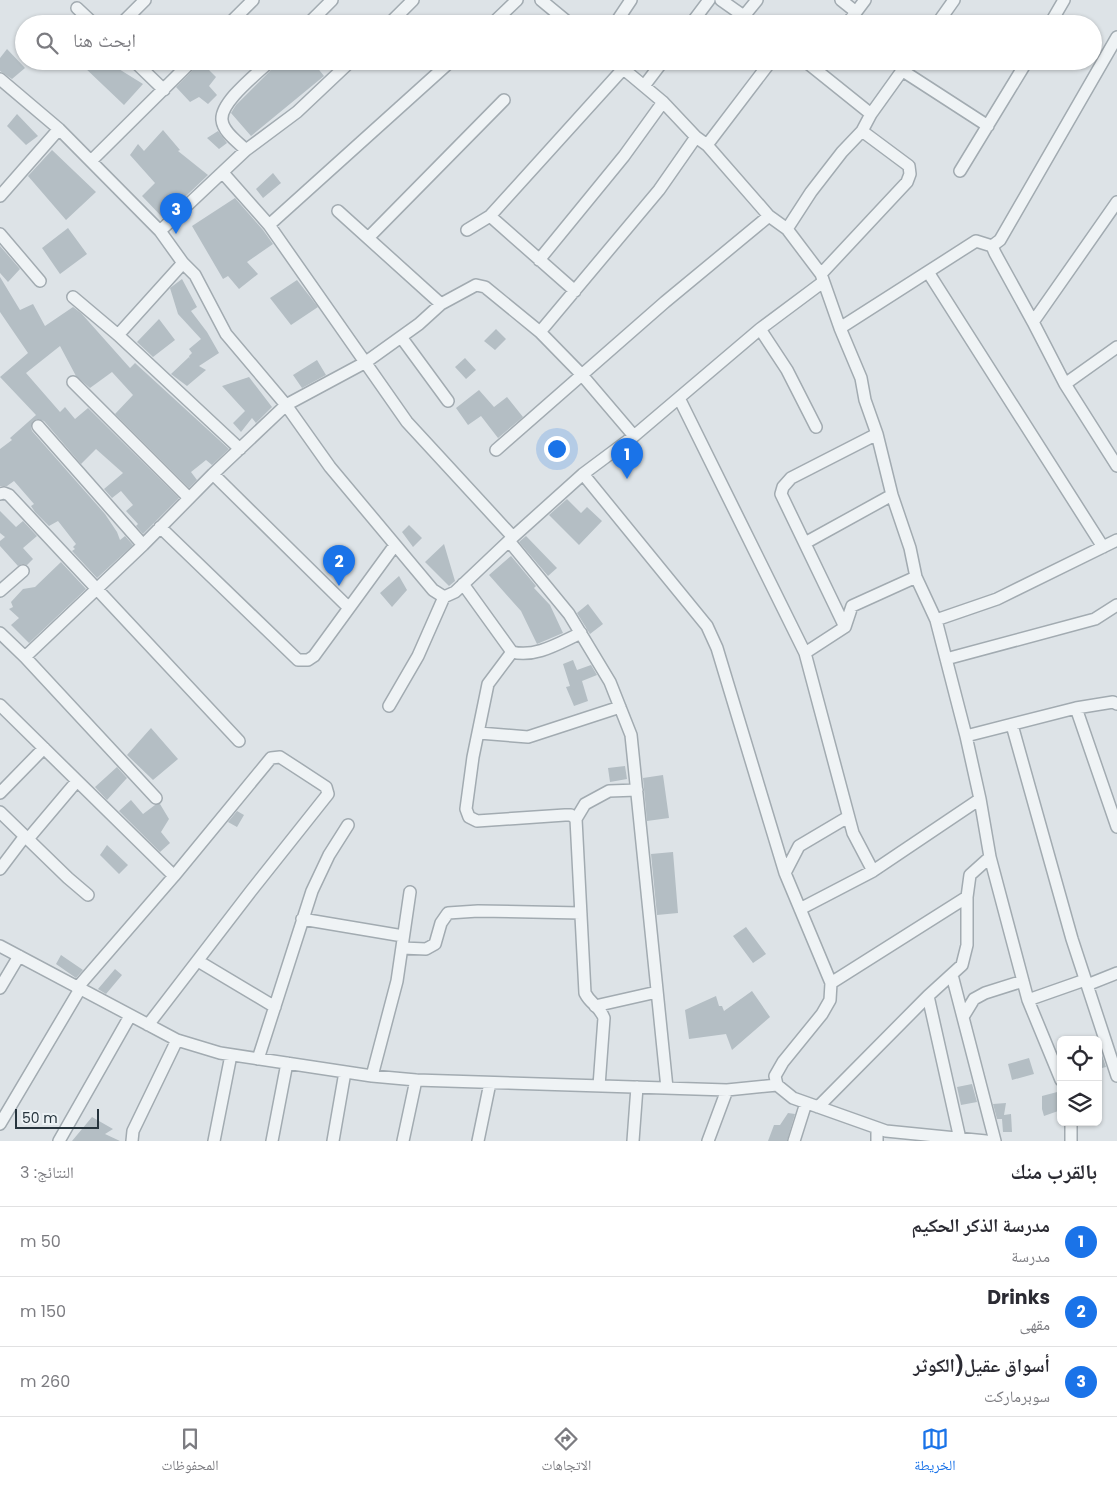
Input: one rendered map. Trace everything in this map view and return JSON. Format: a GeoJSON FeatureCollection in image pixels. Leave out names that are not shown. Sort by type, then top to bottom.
{"type":"FeatureCollection","features":[{"type":"Feature","properties":{"kind":"street"},"geometry":{"type":"LineString","coordinates":[[130,15],[145,0]]}},
{"type":"Feature","properties":{"kind":"street"},"geometry":{"type":"LineString","coordinates":[[238,15],[253,0]]}},
{"type":"Feature","properties":{"kind":"street"},"geometry":{"type":"LineString","coordinates":[[317,15],[332,0]]}},
{"type":"Feature","properties":{"kind":"street"},"geometry":{"type":"LineString","coordinates":[[398,15],[413,0]]}},
{"type":"Feature","properties":{"kind":"street"},"geometry":{"type":"LineString","coordinates":[[501,15],[517,0]]}},
{"type":"Feature","properties":{"kind":"street"},"geometry":{"type":"LineString","coordinates":[[542,0],[560,15]]}},
{"type":"Feature","properties":{"kind":"street"},"geometry":{"type":"LineString","coordinates":[[621,15],[631,0]]}},
{"type":"Feature","properties":{"kind":"street"},"geometry":{"type":"LineString","coordinates":[[698,15],[709,0]]}},
{"type":"Feature","properties":{"kind":"street"},"geometry":{"type":"LineString","coordinates":[[721,0],[743,15]]}},
{"type":"Feature","properties":{"kind":"street"},"geometry":{"type":"LineString","coordinates":[[745,15],[757,0]]}},
{"type":"Feature","properties":{"kind":"street"},"geometry":{"type":"LineString","coordinates":[[841,0],[856,12]]}},
{"type":"Feature","properties":{"kind":"street"},"geometry":{"type":"LineString","coordinates":[[854,15],[865,0]]}},
{"type":"Feature","properties":{"kind":"street"},"geometry":{"type":"LineString","coordinates":[[943,15],[954,0]]}},
{"type":"Feature","properties":{"kind":"street"},"geometry":{"type":"LineString","coordinates":[[1055,15],[1064,0]]}},
{"type":"Feature","properties":{"kind":"street"},"geometry":{"type":"LineString","coordinates":[[77,8],[84,15]]}},
{"type":"Feature","properties":{"kind":"street"},"geometry":{"type":"LineString","coordinates":[[1102,63],[1117,37]]}},
{"type":"Feature","properties":{"kind":"street"},"geometry":{"type":"LineString","coordinates":[[143,70],[164,90]]}},
{"type":"Feature","properties":{"kind":"street"},"geometry":{"type":"LineString","coordinates":[[91,162],[183,70]]}},
{"type":"Feature","properties":{"kind":"street"},"geometry":{"type":"LineString","coordinates":[[246,150],[227,132],[222,122],[223,112],[230,101],[261,70]]}},
{"type":"Feature","properties":{"kind":"street"},"geometry":{"type":"LineString","coordinates":[[160,231],[246,150],[297,112],[341,70]]}},
{"type":"Feature","properties":{"kind":"street"},"geometry":{"type":"LineString","coordinates":[[269,225],[441,70]]}},
{"type":"Feature","properties":{"kind":"street"},"geometry":{"type":"LineString","coordinates":[[467,230],[490,216],[614,70]]}},
{"type":"Feature","properties":{"kind":"street"},"geometry":{"type":"LineString","coordinates":[[624,70],[663,102],[696,137],[707,145],[769,216],[786,229],[822,278],[861,378],[864,400],[878,434],[892,495],[910,548],[916,576],[936,620],[966,736],[990,857],[1028,1000],[1057,1070]]}},
{"type":"Feature","properties":{"kind":"street"},"geometry":{"type":"LineString","coordinates":[[644,86],[656,70]]}},
{"type":"Feature","properties":{"kind":"street"},"geometry":{"type":"LineString","coordinates":[[707,145],[764,70]]}},
{"type":"Feature","properties":{"kind":"street"},"geometry":{"type":"LineString","coordinates":[[820,70],[872,114]]}},
{"type":"Feature","properties":{"kind":"street"},"geometry":{"type":"LineString","coordinates":[[786,229],[811,192],[842,152],[862,131],[903,70]]}},
{"type":"Feature","properties":{"kind":"street"},"geometry":{"type":"LineString","coordinates":[[911,70],[988,126]]}},
{"type":"Feature","properties":{"kind":"street"},"geometry":{"type":"LineString","coordinates":[[960,171],[1022,70]]}},
{"type":"Feature","properties":{"kind":"street"},"geometry":{"type":"LineString","coordinates":[[992,246],[1000,240],[1098,70]]}},
{"type":"Feature","properties":{"kind":"street"},"geometry":{"type":"LineString","coordinates":[[0,79],[59,129],[160,231],[183,263],[195,275],[226,334],[286,405],[330,467],[394,545],[432,590],[444,597]]}},
{"type":"Feature","properties":{"kind":"street"},"geometry":{"type":"LineString","coordinates":[[368,238],[504,100]]}},
{"type":"Feature","properties":{"kind":"street"},"geometry":{"type":"LineString","coordinates":[[539,260],[624,156],[663,102]]}},
{"type":"Feature","properties":{"kind":"street"},"geometry":{"type":"LineString","coordinates":[[0,196],[59,129]]}},
{"type":"Feature","properties":{"kind":"street"},"geometry":{"type":"LineString","coordinates":[[389,706],[418,656],[444,597],[455,592],[464,584],[582,474],[634,436],[822,278],[907,182],[910,174],[909,166],[862,131]]}},
{"type":"Feature","properties":{"kind":"street"},"geometry":{"type":"LineString","coordinates":[[540,332],[659,190],[696,137]]}},
{"type":"Feature","properties":{"kind":"street"},"geometry":{"type":"LineString","coordinates":[[223,173],[269,225],[407,422],[511,539],[569,614],[610,682],[631,735],[667,1088]]}},
{"type":"Feature","properties":{"kind":"street"},"geometry":{"type":"LineString","coordinates":[[1033,322],[1117,202]]}},
{"type":"Feature","properties":{"kind":"street"},"geometry":{"type":"LineString","coordinates":[[338,211],[441,304]]}},
{"type":"Feature","properties":{"kind":"street"},"geometry":{"type":"LineString","coordinates":[[490,216],[575,290]]}},
{"type":"Feature","properties":{"kind":"street"},"geometry":{"type":"LineString","coordinates":[[496,450],[665,302],[769,216]]}},
{"type":"Feature","properties":{"kind":"street"},"geometry":{"type":"LineString","coordinates":[[0,234],[40,281]]}},
{"type":"Feature","properties":{"kind":"street"},"geometry":{"type":"LineString","coordinates":[[840,328],[976,241],[992,246],[1065,384],[1115,458]]}},
{"type":"Feature","properties":{"kind":"street"},"geometry":{"type":"LineString","coordinates":[[118,335],[183,263]]}},
{"type":"Feature","properties":{"kind":"street"},"geometry":{"type":"LineString","coordinates":[[928,272],[1103,547]]}},
{"type":"Feature","properties":{"kind":"street"},"geometry":{"type":"LineString","coordinates":[[25,658],[286,405],[366,362],[401,337],[441,304],[476,285],[484,287],[540,332],[582,375],[634,436]]}},
{"type":"Feature","properties":{"kind":"street"},"geometry":{"type":"LineString","coordinates":[[73,297],[118,335],[240,449]]}},
{"type":"Feature","properties":{"kind":"street"},"geometry":{"type":"LineString","coordinates":[[760,329],[787,370],[816,428]]}},
{"type":"Feature","properties":{"kind":"street"},"geometry":{"type":"LineString","coordinates":[[401,337],[448,400]]}},
{"type":"Feature","properties":{"kind":"street"},"geometry":{"type":"LineString","coordinates":[[1065,384],[1117,347]]}},
{"type":"Feature","properties":{"kind":"street"},"geometry":{"type":"LineString","coordinates":[[73,382],[189,498]]}},
{"type":"Feature","properties":{"kind":"street"},"geometry":{"type":"LineString","coordinates":[[679,398],[806,653],[848,817],[853,833],[873,871]]}},
{"type":"Feature","properties":{"kind":"street"},"geometry":{"type":"LineString","coordinates":[[38,426],[143,545]]}},
{"type":"Feature","properties":{"kind":"street"},"geometry":{"type":"LineString","coordinates":[[845,627],[781,494],[783,487],[791,478],[878,434]]}},
{"type":"Feature","properties":{"kind":"street"},"geometry":{"type":"LineString","coordinates":[[213,474],[348,607]]}},
{"type":"Feature","properties":{"kind":"street"},"geometry":{"type":"LineString","coordinates":[[582,474],[707,626],[717,648],[785,873],[831,983],[830,1000],[822,1014],[783,1062],[775,1076],[777,1086]]}},
{"type":"Feature","properties":{"kind":"street"},"geometry":{"type":"LineString","coordinates":[[0,494],[9,495],[239,741]]}},
{"type":"Feature","properties":{"kind":"street"},"geometry":{"type":"LineString","coordinates":[[804,543],[892,495]]}},
{"type":"Feature","properties":{"kind":"street"},"geometry":{"type":"LineString","coordinates":[[160,527],[298,660],[308,660],[314,656],[394,545]]}},
{"type":"Feature","properties":{"kind":"street"},"geometry":{"type":"LineString","coordinates":[[936,620],[997,599],[1117,540]]}},
{"type":"Feature","properties":{"kind":"street"},"geometry":{"type":"LineString","coordinates":[[0,591],[23,571]]}},
{"type":"Feature","properties":{"kind":"street"},"geometry":{"type":"LineString","coordinates":[[806,653],[845,627],[852,606],[916,576]]}},
{"type":"Feature","properties":{"kind":"street"},"geometry":{"type":"LineString","coordinates":[[464,584],[512,652],[533,654],[581,633]]}},
{"type":"Feature","properties":{"kind":"street"},"geometry":{"type":"LineString","coordinates":[[1095,618],[1117,605]]}},
{"type":"Feature","properties":{"kind":"street"},"geometry":{"type":"LineString","coordinates":[[946,659],[1095,618],[1117,614]]}},
{"type":"Feature","properties":{"kind":"street"},"geometry":{"type":"LineString","coordinates":[[0,633],[156,798]]}},
{"type":"Feature","properties":{"kind":"street"},"geometry":{"type":"LineString","coordinates":[[512,652],[488,684],[473,757],[466,809],[469,817],[477,821],[571,815],[576,819]]}},
{"type":"Feature","properties":{"kind":"street"},"geometry":{"type":"LineString","coordinates":[[966,736],[1076,708],[1113,702],[1117,704]]}},
{"type":"Feature","properties":{"kind":"street"},"geometry":{"type":"LineString","coordinates":[[0,705],[174,876]]}},
{"type":"Feature","properties":{"kind":"street"},"geometry":{"type":"LineString","coordinates":[[478,733],[528,737],[620,707]]}},
{"type":"Feature","properties":{"kind":"street"},"geometry":{"type":"LineString","coordinates":[[1076,708],[1117,827]]}},
{"type":"Feature","properties":{"kind":"street"},"geometry":{"type":"LineString","coordinates":[[1012,725],[1086,982],[1117,1076]]}},
{"type":"Feature","properties":{"kind":"street"},"geometry":{"type":"LineString","coordinates":[[0,794],[44,748]]}},
{"type":"Feature","properties":{"kind":"street"},"geometry":{"type":"LineString","coordinates":[[0,1124],[79,988],[271,758],[280,757],[326,787],[328,794],[245,898],[148,1025]]}},
{"type":"Feature","properties":{"kind":"street"},"geometry":{"type":"LineString","coordinates":[[0,869],[78,781]]}},
{"type":"Feature","properties":{"kind":"street"},"geometry":{"type":"LineString","coordinates":[[599,1086],[604,1018],[600,1009],[588,1000],[586,994],[576,819],[585,804],[609,791],[637,790]]}},
{"type":"Feature","properties":{"kind":"street"},"geometry":{"type":"LineString","coordinates":[[800,909],[873,871],[980,799]]}},
{"type":"Feature","properties":{"kind":"street"},"geometry":{"type":"LineString","coordinates":[[785,873],[799,846],[848,817]]}},
{"type":"Feature","properties":{"kind":"street"},"geometry":{"type":"LineString","coordinates":[[2,818],[88,895]]}},
{"type":"Feature","properties":{"kind":"street"},"geometry":{"type":"LineString","coordinates":[[258,1059],[302,919],[316,882],[329,855],[348,825]]}},
{"type":"Feature","properties":{"kind":"street"},"geometry":{"type":"LineString","coordinates":[[818,1107],[928,996],[962,965],[966,956],[967,945],[967,897],[970,875],[990,857]]}},
{"type":"Feature","properties":{"kind":"street"},"geometry":{"type":"LineString","coordinates":[[372,1076],[397,982],[410,892]]}},
{"type":"Feature","properties":{"kind":"street"},"geometry":{"type":"LineString","coordinates":[[831,983],[967,897]]}},
{"type":"Feature","properties":{"kind":"street"},"geometry":{"type":"LineString","coordinates":[[302,919],[426,949],[435,944],[441,923],[448,913],[478,911],[581,913]]}},
{"type":"Feature","properties":{"kind":"street"},"geometry":{"type":"LineString","coordinates":[[0,946],[177,1040],[231,1055],[372,1076],[416,1080],[727,1090],[777,1086],[793,1098],[886,1131],[986,1141]]}},
{"type":"Feature","properties":{"kind":"street"},"geometry":{"type":"LineString","coordinates":[[0,988],[19,956]]}},
{"type":"Feature","properties":{"kind":"street"},"geometry":{"type":"LineString","coordinates":[[198,960],[275,1007]]}},
{"type":"Feature","properties":{"kind":"street"},"geometry":{"type":"LineString","coordinates":[[1028,1000],[1117,973]]}},
{"type":"Feature","properties":{"kind":"street"},"geometry":{"type":"LineString","coordinates":[[952,975],[995,1141]]}},
{"type":"Feature","properties":{"kind":"street"},"geometry":{"type":"LineString","coordinates":[[963,1017],[974,999],[985,993],[1023,981]]}},
{"type":"Feature","properties":{"kind":"street"},"geometry":{"type":"LineString","coordinates":[[595,1006],[657,992]]}},
{"type":"Feature","properties":{"kind":"street"},"geometry":{"type":"LineString","coordinates":[[928,996],[960,1139]]}},
{"type":"Feature","properties":{"kind":"street"},"geometry":{"type":"LineString","coordinates":[[59,1141],[130,1016]]}},
{"type":"Feature","properties":{"kind":"street"},"geometry":{"type":"LineString","coordinates":[[132,1141],[134,1131],[177,1040]]}},
{"type":"Feature","properties":{"kind":"street"},"geometry":{"type":"LineString","coordinates":[[214,1141],[231,1055]]}},
{"type":"Feature","properties":{"kind":"street"},"geometry":{"type":"LineString","coordinates":[[272,1141],[287,1063]]}},
{"type":"Feature","properties":{"kind":"street"},"geometry":{"type":"LineString","coordinates":[[333,1141],[345,1072]]}},
{"type":"Feature","properties":{"kind":"street"},"geometry":{"type":"LineString","coordinates":[[403,1141],[416,1080]]}},
{"type":"Feature","properties":{"kind":"street"},"geometry":{"type":"LineString","coordinates":[[478,1141],[490,1083]]}},
{"type":"Feature","properties":{"kind":"street"},"geometry":{"type":"LineString","coordinates":[[633,1141],[638,1087]]}},
{"type":"Feature","properties":{"kind":"street"},"geometry":{"type":"LineString","coordinates":[[708,1141],[727,1090]]}},
{"type":"Feature","properties":{"kind":"street"},"geometry":{"type":"LineString","coordinates":[[794,1141],[806,1103]]}},
{"type":"Feature","properties":{"kind":"street"},"geometry":{"type":"LineString","coordinates":[[1071,1126],[1071,1141]]}},
{"type":"Feature","properties":{"kind":"street"},"geometry":{"type":"LineString","coordinates":[[877,1128],[877,1141]]}},
{"type":"Feature","properties":{"kind":"building"},"geometry":{"type":"Polygon","coordinates":[[[7,49],[15,57],[15,70],[23,70],[12,79],[0,71],[0,58],[7,49]]]}},
{"type":"Feature","properties":{"kind":"building"},"geometry":{"type":"Polygon","coordinates":[[[87,70],[120,70],[143,84],[124,105],[87,70]]]}},
{"type":"Feature","properties":{"kind":"building"},"geometry":{"type":"Polygon","coordinates":[[[193,70],[209,70],[216,77],[209,86],[217,95],[208,104],[199,97],[190,102],[176,87],[193,70]]]}},
{"type":"Feature","properties":{"kind":"building"},"geometry":{"type":"Polygon","coordinates":[[[271,70],[319,70],[324,76],[251,136],[231,113],[236,105],[271,70]]]}},
{"type":"Feature","properties":{"kind":"building"},"geometry":{"type":"Polygon","coordinates":[[[17,114],[38,136],[26,145],[7,126],[17,114]]]}},
{"type":"Feature","properties":{"kind":"building"},"geometry":{"type":"Polygon","coordinates":[[[163,130],[180,150],[178,151],[208,175],[163,218],[142,196],[155,183],[130,155],[138,144],[144,151],[163,130]]]}},
{"type":"Feature","properties":{"kind":"building"},"geometry":{"type":"Polygon","coordinates":[[[218,131],[227,143],[219,149],[207,138],[218,131]]]}},
{"type":"Feature","properties":{"kind":"building"},"geometry":{"type":"Polygon","coordinates":[[[52,150],[96,192],[66,220],[28,176],[52,150]]]}},
{"type":"Feature","properties":{"kind":"building"},"geometry":{"type":"Polygon","coordinates":[[[273,173],[281,183],[263,198],[256,189],[273,173]]]}},
{"type":"Feature","properties":{"kind":"building"},"geometry":{"type":"Polygon","coordinates":[[[235,198],[273,244],[247,262],[258,274],[239,289],[228,276],[223,279],[192,226],[235,198]]]}},
{"type":"Feature","properties":{"kind":"building"},"geometry":{"type":"Polygon","coordinates":[[[68,228],[87,254],[60,274],[42,248],[68,228]]]}},
{"type":"Feature","properties":{"kind":"building"},"geometry":{"type":"Polygon","coordinates":[[[0,246],[20,269],[8,282],[0,273],[0,246]]]}},
{"type":"Feature","properties":{"kind":"building"},"geometry":{"type":"Polygon","coordinates":[[[0,277],[20,310],[33,304],[45,326],[73,307],[81,313],[130,368],[135,363],[229,449],[212,465],[206,460],[191,472],[197,480],[189,488],[115,414],[133,395],[112,372],[90,388],[76,376],[60,346],[26,373],[60,412],[65,407],[75,419],[88,408],[179,498],[143,534],[136,526],[138,524],[126,511],[133,505],[121,491],[112,498],[104,489],[123,473],[96,449],[81,464],[44,421],[37,419],[33,421],[32,431],[105,514],[120,540],[125,536],[133,545],[97,578],[72,551],[75,549],[73,547],[76,544],[58,521],[49,526],[35,512],[31,506],[34,504],[14,481],[7,486],[0,486],[0,449],[12,440],[10,438],[36,415],[0,377],[28,353],[0,312],[0,277]]]}},
{"type":"Feature","properties":{"kind":"building"},"geometry":{"type":"Polygon","coordinates":[[[182,279],[197,307],[191,311],[207,332],[219,353],[199,366],[206,370],[187,386],[171,374],[189,357],[190,359],[189,356],[192,353],[189,349],[201,339],[178,314],[170,288],[182,279]]]}},
{"type":"Feature","properties":{"kind":"building"},"geometry":{"type":"Polygon","coordinates":[[[297,280],[318,307],[291,325],[270,298],[297,280]]]}},
{"type":"Feature","properties":{"kind":"building"},"geometry":{"type":"Polygon","coordinates":[[[159,319],[175,340],[153,357],[137,342],[159,319]]]}},
{"type":"Feature","properties":{"kind":"building"},"geometry":{"type":"Polygon","coordinates":[[[496,329],[506,339],[495,350],[484,341],[496,329]]]}},
{"type":"Feature","properties":{"kind":"building"},"geometry":{"type":"Polygon","coordinates":[[[465,358],[476,370],[466,379],[455,367],[465,358]]]}},
{"type":"Feature","properties":{"kind":"building"},"geometry":{"type":"Polygon","coordinates":[[[317,360],[326,375],[302,388],[293,375],[317,360]]]}},
{"type":"Feature","properties":{"kind":"building"},"geometry":{"type":"Polygon","coordinates":[[[249,377],[272,407],[256,423],[252,418],[241,432],[233,423],[245,411],[222,386],[249,377]]]}},
{"type":"Feature","properties":{"kind":"building"},"geometry":{"type":"Polygon","coordinates":[[[479,390],[494,407],[507,397],[523,417],[498,438],[481,416],[468,425],[456,408],[479,390]]]}},
{"type":"Feature","properties":{"kind":"building"},"geometry":{"type":"Polygon","coordinates":[[[567,499],[581,513],[587,507],[602,521],[579,545],[549,515],[567,499]]]}},
{"type":"Feature","properties":{"kind":"building"},"geometry":{"type":"Polygon","coordinates":[[[0,511],[16,527],[23,521],[37,536],[23,548],[33,559],[27,565],[22,564],[18,566],[0,546],[0,541],[5,537],[0,533],[0,511]]]}},
{"type":"Feature","properties":{"kind":"building"},"geometry":{"type":"Polygon","coordinates":[[[409,525],[422,538],[413,547],[402,532],[409,525]]]}},
{"type":"Feature","properties":{"kind":"building"},"geometry":{"type":"Polygon","coordinates":[[[526,536],[557,568],[548,576],[519,542],[526,536]]]}},
{"type":"Feature","properties":{"kind":"building"},"geometry":{"type":"Polygon","coordinates":[[[444,544],[455,581],[449,586],[425,562],[444,544]]]}},
{"type":"Feature","properties":{"kind":"building"},"geometry":{"type":"Polygon","coordinates":[[[511,556],[536,586],[534,588],[550,605],[563,633],[537,644],[521,611],[489,575],[511,556]]]}},
{"type":"Feature","properties":{"kind":"building"},"geometry":{"type":"Polygon","coordinates":[[[61,562],[86,589],[29,643],[11,625],[19,618],[9,609],[13,607],[11,602],[23,589],[35,587],[61,562]]]}},
{"type":"Feature","properties":{"kind":"building"},"geometry":{"type":"Polygon","coordinates":[[[399,576],[407,590],[392,607],[380,593],[399,576]]]}},
{"type":"Feature","properties":{"kind":"building"},"geometry":{"type":"Polygon","coordinates":[[[588,604],[603,624],[590,634],[577,613],[588,604]]]}},
{"type":"Feature","properties":{"kind":"building"},"geometry":{"type":"Polygon","coordinates":[[[573,660],[577,670],[591,665],[597,675],[582,681],[588,701],[574,706],[566,687],[570,686],[563,664],[573,660]]]}},
{"type":"Feature","properties":{"kind":"building"},"geometry":{"type":"Polygon","coordinates":[[[151,728],[178,759],[153,780],[127,755],[151,728]]]}},
{"type":"Feature","properties":{"kind":"building"},"geometry":{"type":"Polygon","coordinates":[[[625,766],[627,779],[610,782],[608,768],[625,766]]]}},
{"type":"Feature","properties":{"kind":"building"},"geometry":{"type":"Polygon","coordinates":[[[117,767],[127,778],[107,800],[95,787],[117,767]]]}},
{"type":"Feature","properties":{"kind":"building"},"geometry":{"type":"Polygon","coordinates":[[[663,775],[669,818],[647,821],[643,778],[663,775]]]}},
{"type":"Feature","properties":{"kind":"building"},"geometry":{"type":"Polygon","coordinates":[[[131,800],[143,814],[155,805],[160,804],[169,819],[161,832],[170,843],[160,852],[119,811],[131,800]]]}},
{"type":"Feature","properties":{"kind":"building"},"geometry":{"type":"Polygon","coordinates":[[[237,811],[244,815],[237,827],[228,822],[237,811]]]}},
{"type":"Feature","properties":{"kind":"building"},"geometry":{"type":"Polygon","coordinates":[[[107,845],[128,865],[119,874],[100,855],[107,845]]]}},
{"type":"Feature","properties":{"kind":"building"},"geometry":{"type":"Polygon","coordinates":[[[673,852],[678,913],[657,915],[651,854],[673,852]]]}},
{"type":"Feature","properties":{"kind":"building"},"geometry":{"type":"Polygon","coordinates":[[[746,927],[766,954],[753,963],[733,936],[746,927]]]}},
{"type":"Feature","properties":{"kind":"building"},"geometry":{"type":"Polygon","coordinates":[[[61,955],[83,970],[76,978],[56,964],[61,955]]]}},
{"type":"Feature","properties":{"kind":"building"},"geometry":{"type":"Polygon","coordinates":[[[115,969],[122,975],[106,994],[98,989],[115,969]]]}},
{"type":"Feature","properties":{"kind":"building"},"geometry":{"type":"Polygon","coordinates":[[[752,991],[770,1017],[732,1050],[726,1034],[689,1039],[685,1010],[716,996],[719,1006],[722,1006],[724,1011],[752,991]]]}},
{"type":"Feature","properties":{"kind":"building"},"geometry":{"type":"Polygon","coordinates":[[[1102,1055],[1106,1067],[1102,1068],[1102,1055]]]}},
{"type":"Feature","properties":{"kind":"building"},"geometry":{"type":"Polygon","coordinates":[[[1029,1058],[1034,1074],[1012,1080],[1008,1064],[1029,1058]]]}},
{"type":"Feature","properties":{"kind":"building"},"geometry":{"type":"Polygon","coordinates":[[[972,1084],[977,1102],[961,1105],[957,1087],[972,1084]]]}},
{"type":"Feature","properties":{"kind":"building"},"geometry":{"type":"Polygon","coordinates":[[[1057,1092],[1057,1111],[1044,1116],[1042,1096],[1057,1092]]]}},
{"type":"Feature","properties":{"kind":"building"},"geometry":{"type":"Polygon","coordinates":[[[1006,1103],[1004,1115],[1011,1114],[1012,1132],[1003,1132],[1002,1119],[997,1119],[993,1104],[1006,1103]]]}},
{"type":"Feature","properties":{"kind":"building"},"geometry":{"type":"Polygon","coordinates":[[[788,1113],[795,1114],[787,1141],[768,1141],[774,1125],[780,1125],[788,1113]]]}},
{"type":"Feature","properties":{"kind":"building"},"geometry":{"type":"Polygon","coordinates":[[[92,1117],[113,1129],[105,1134],[120,1141],[72,1141],[92,1117]]]}},
{"type":"Feature","properties":{"kind":"place","name":"أسواق عقيل(الكوثر"},"geometry":{"type":"Point","coordinates":[176,234]}},
{"type":"Feature","properties":{"kind":"place","name":"مدرسة الذكر الحكيم"},"geometry":{"type":"Point","coordinates":[627,479]}},
{"type":"Feature","properties":{"kind":"place","name":"Drinks"},"geometry":{"type":"Point","coordinates":[339,586]}}]}
